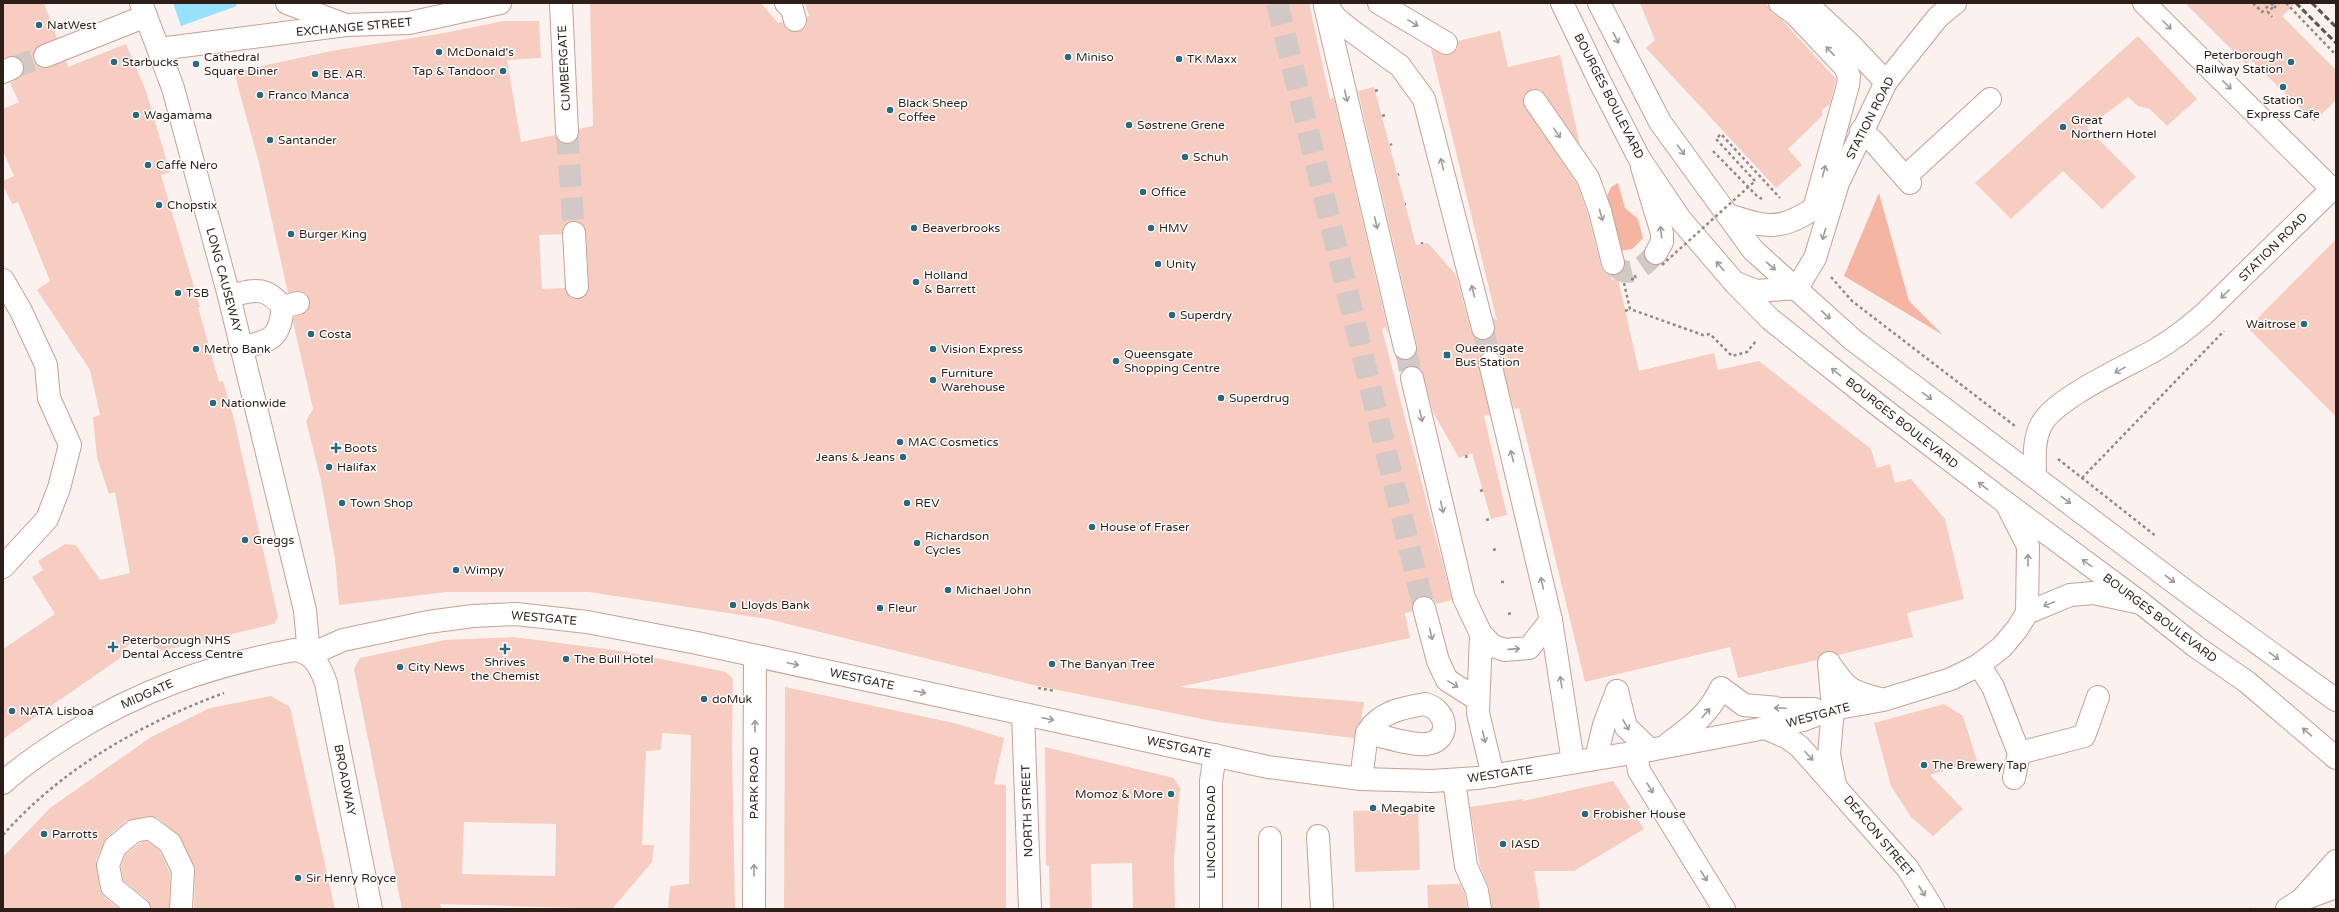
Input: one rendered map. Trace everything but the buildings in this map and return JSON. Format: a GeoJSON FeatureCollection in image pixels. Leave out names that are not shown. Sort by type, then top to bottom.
{"type":"FeatureCollection","features":[{"type":"Feature","properties":{"kind":"street"},"geometry":{"type":"LineString","coordinates":[[287,3],[346,25]]}},
{"type":"Feature","properties":{"kind":"street","name":"EXCHANGE STREET"},"geometry":{"type":"LineString","coordinates":[[160,49],[346,25],[412,30],[500,3]]}},
{"type":"Feature","properties":{"kind":"street","name":"CUMBERGATE"},"geometry":{"type":"LineString","coordinates":[[561,3],[567,132]]}},
{"type":"Feature","properties":{"kind":"street"},"geometry":{"type":"LineString","coordinates":[[1325,3],[1336,18],[1400,66],[1424,99],[1483,328]]}},
{"type":"Feature","properties":{"kind":"street"},"geometry":{"type":"LineString","coordinates":[[1325,3],[1405,348]]}},
{"type":"Feature","properties":{"kind":"street"},"geometry":{"type":"LineString","coordinates":[[1379,3],[1446,43]]}},
{"type":"Feature","properties":{"kind":"street","name":"BOURGES BOULEVARD"},"geometry":{"type":"LineString","coordinates":[[1562,3],[1639,158],[1680,219],[1734,282],[1770,318],[1873,401],[2006,503],[2141,603],[2195,646],[2248,682],[2336,758]]}},
{"type":"Feature","properties":{"kind":"street"},"geometry":{"type":"LineString","coordinates":[[1599,3],[1660,122],[1753,250],[1853,340],[2035,476],[2193,597],[2336,700]]}},
{"type":"Feature","properties":{"kind":"street"},"geometry":{"type":"LineString","coordinates":[[1780,3],[1796,15],[1845,67],[1849,76],[1848,85],[1814,209]]}},
{"type":"Feature","properties":{"kind":"street"},"geometry":{"type":"LineString","coordinates":[[1806,3],[1850,44],[1886,82]]}},
{"type":"Feature","properties":{"kind":"street","name":"STATION ROAD"},"geometry":{"type":"LineString","coordinates":[[1797,288],[1815,258],[1823,237],[1838,183],[1861,131],[1886,82],[1938,17],[1955,3]]}},
{"type":"Feature","properties":{"kind":"street","name":"STATION ROAD"},"geometry":{"type":"LineString","coordinates":[[2035,476],[2035,441],[2042,424],[2051,412],[2072,396],[2183,333],[2234,273],[2334,186],[2144,3]]}},
{"type":"Feature","properties":{"kind":"street"},"geometry":{"type":"LineString","coordinates":[[45,56],[143,9]]}},
{"type":"Feature","properties":{"kind":"street","name":"LONG CAUSEWAY"},"geometry":{"type":"LineString","coordinates":[[143,9],[160,49],[173,88],[228,296],[305,610],[309,655]]}},
{"type":"Feature","properties":{"kind":"street"},"geometry":{"type":"LineString","coordinates":[[1339,68],[1350,51],[1366,47],[1380,51]]}},
{"type":"Feature","properties":{"kind":"street"},"geometry":{"type":"LineString","coordinates":[[1861,131],[1873,141],[1908,180],[1990,99]]}},
{"type":"Feature","properties":{"kind":"street"},"geometry":{"type":"LineString","coordinates":[[1535,101],[1588,178],[1600,211],[1618,271]]}},
{"type":"Feature","properties":{"kind":"street"},"geometry":{"type":"LineString","coordinates":[[1639,158],[1662,233],[1659,259]]}},
{"type":"Feature","properties":{"kind":"street","name":"STATION ROAD"},"geometry":{"type":"LineString","coordinates":[[1728,215],[1761,226],[1775,226],[1788,223],[1822,204],[1838,183]]}},
{"type":"Feature","properties":{"kind":"street"},"geometry":{"type":"LineString","coordinates":[[574,233],[577,287]]}},
{"type":"Feature","properties":{"kind":"street"},"geometry":{"type":"LineString","coordinates":[[3,280],[21,311],[46,365],[49,398],[70,445],[59,488],[47,519],[3,567]]}},
{"type":"Feature","properties":{"kind":"street"},"geometry":{"type":"LineString","coordinates":[[1734,282],[1756,291],[1797,288]]}},
{"type":"Feature","properties":{"kind":"street"},"geometry":{"type":"LineString","coordinates":[[228,296],[257,289],[273,295],[291,305],[281,328],[268,341],[241,348]]}},
{"type":"Feature","properties":{"kind":"street"},"geometry":{"type":"LineString","coordinates":[[1490,363],[1551,620],[1573,762]]}},
{"type":"Feature","properties":{"kind":"street"},"geometry":{"type":"LineString","coordinates":[[1412,378],[1464,598],[1481,634],[1493,646],[1505,650],[1529,648],[1551,620]]}},
{"type":"Feature","properties":{"kind":"street"},"geometry":{"type":"LineString","coordinates":[[2006,503],[2028,546],[2027,613],[2070,595],[2093,593],[2141,603]]}},
{"type":"Feature","properties":{"kind":"street"},"geometry":{"type":"LineString","coordinates":[[1424,608],[1438,661],[1447,680],[1477,699]]}},
{"type":"Feature","properties":{"kind":"street","name":"WESTGATE"},"geometry":{"type":"LineString","coordinates":[[309,655],[343,640],[428,622],[473,616],[516,614],[588,622],[697,642],[755,656],[1268,767],[1360,779],[1454,780],[1493,776],[1650,750],[1803,720],[1833,709],[1883,700],[1951,679],[1979,665],[2002,647],[2017,629],[2027,613]]}},
{"type":"Feature","properties":{"kind":"street"},"geometry":{"type":"LineString","coordinates":[[1481,634],[1480,686],[1477,699],[1478,713],[1493,776]]}},
{"type":"Feature","properties":{"kind":"street","name":"MIDGATE"},"geometry":{"type":"LineString","coordinates":[[3,783],[18,769],[99,716],[142,695],[192,674],[233,662],[294,650],[309,655]]}},
{"type":"Feature","properties":{"kind":"street","name":"BROADWAY"},"geometry":{"type":"LineString","coordinates":[[309,655],[317,661],[326,683],[371,909]]}},
{"type":"Feature","properties":{"kind":"street","name":"PARK ROAD"},"geometry":{"type":"LineString","coordinates":[[754,909],[755,656]]}},
{"type":"Feature","properties":{"kind":"street","name":"DEACON STREET"},"geometry":{"type":"LineString","coordinates":[[1835,785],[1829,755],[1833,709],[1830,663],[1844,686],[1857,693],[1883,700]]}},
{"type":"Feature","properties":{"kind":"street"},"geometry":{"type":"LineString","coordinates":[[1979,665],[1992,687],[2019,753],[2014,778]]}},
{"type":"Feature","properties":{"kind":"street"},"geometry":{"type":"LineString","coordinates":[[1724,909],[1639,771],[1650,750],[1697,723],[1714,705],[1721,688],[1744,705],[1778,708],[1833,709]]}},
{"type":"Feature","properties":{"kind":"street"},"geometry":{"type":"LineString","coordinates":[[1596,758],[1604,725],[1616,692],[1626,726],[1650,750]]}},
{"type":"Feature","properties":{"kind":"street"},"geometry":{"type":"LineString","coordinates":[[2019,753],[2084,736],[2098,697]]}},
{"type":"Feature","properties":{"kind":"street","name":"NORTH STREET"},"geometry":{"type":"LineString","coordinates":[[1023,714],[1030,909]]}},
{"type":"Feature","properties":{"kind":"street","name":"DEACON STREET"},"geometry":{"type":"LineString","coordinates":[[1765,728],[1786,737],[1799,746],[1908,869],[1933,909]]}},
{"type":"Feature","properties":{"kind":"street"},"geometry":{"type":"LineString","coordinates":[[1360,779],[1367,733]]}},
{"type":"Feature","properties":{"kind":"street","name":"LINCOLN ROAD"},"geometry":{"type":"LineString","coordinates":[[1211,909],[1211,781],[1215,755]]}},
{"type":"Feature","properties":{"kind":"street"},"geometry":{"type":"LineString","coordinates":[[1454,780],[1466,866],[1477,891],[1480,909]]}},
{"type":"Feature","properties":{"kind":"street"},"geometry":{"type":"LineString","coordinates":[[139,909],[112,888],[108,864],[115,847],[134,831],[150,828],[170,843],[183,870],[181,909]]}},
{"type":"Feature","properties":{"kind":"street"},"geometry":{"type":"LineString","coordinates":[[1318,836],[1322,909]]}},
{"type":"Feature","properties":{"kind":"street"},"geometry":{"type":"LineString","coordinates":[[1270,838],[1270,909]]}},
{"type":"Feature","properties":{"kind":"street"},"geometry":{"type":"LineString","coordinates":[[2294,904],[2336,862]]}},
{"type":"Feature","properties":{"kind":"street"},"geometry":{"type":"LineString","coordinates":[[2294,904],[2336,887]]}},
{"type":"Feature","properties":{"kind":"path"},"geometry":{"type":"LineString","coordinates":[[2253,3],[2262,12],[2271,3],[2274,6],[2268,12],[2272,17],[2269,13],[2279,3]]}},
{"type":"Feature","properties":{"kind":"path"},"geometry":{"type":"LineString","coordinates":[[2286,3],[2336,55]]}},
{"type":"Feature","properties":{"kind":"path"},"geometry":{"type":"LineString","coordinates":[[1659,259],[1755,181],[1716,139],[1721,134],[1780,198]]}},
{"type":"Feature","properties":{"kind":"path"},"geometry":{"type":"LineString","coordinates":[[1712,150],[1757,196],[1768,202]]}},
{"type":"Feature","properties":{"kind":"path"},"geometry":{"type":"LineString","coordinates":[[1618,271],[1630,309]]}},
{"type":"Feature","properties":{"kind":"path"},"geometry":{"type":"LineString","coordinates":[[1829,274],[1852,301],[2012,423]]}},
{"type":"Feature","properties":{"kind":"path"},"geometry":{"type":"LineString","coordinates":[[1629,279],[1636,279]]}},
{"type":"Feature","properties":{"kind":"path"},"geometry":{"type":"LineString","coordinates":[[1625,311],[1630,309],[1703,335],[1710,334],[1732,356],[1747,352],[1756,341]]}},
{"type":"Feature","properties":{"kind":"path"},"geometry":{"type":"LineString","coordinates":[[2082,478],[2225,330]]}},
{"type":"Feature","properties":{"kind":"path"},"geometry":{"type":"LineString","coordinates":[[1466,455],[1467,460]]}},
{"type":"Feature","properties":{"kind":"path"},"geometry":{"type":"LineString","coordinates":[[1508,614],[1512,613]]}},
{"type":"Feature","properties":{"kind":"path"},"geometry":{"type":"LineString","coordinates":[[1038,688],[1047,688],[1056,691]]}},
{"type":"Feature","properties":{"kind":"path"},"geometry":{"type":"LineString","coordinates":[[3,835],[23,812],[77,770],[135,731],[183,708],[225,693]]}},
{"type":"Feature","properties":{"kind":"shaded area"},"geometry":{"type":"Polygon","coordinates":[[[1618,183],[1625,208],[1638,219],[1643,238],[1632,249],[1620,251],[1607,196],[1611,187],[1618,183]]]}},
{"type":"Feature","properties":{"kind":"shaded area"},"geometry":{"type":"Polygon","coordinates":[[[1879,193],[1909,301],[1943,335],[1844,276],[1879,193]]]}},
{"type":"Feature","properties":{"kind":"water"},"geometry":{"type":"Polygon","coordinates":[[[173,3],[235,3],[237,6],[181,26],[173,3]]]}},
{"type":"Feature","properties":{"kind":"tunnel"},"geometry":{"type":"LineString","coordinates":[[1277,3],[1424,608]]}},
{"type":"Feature","properties":{"kind":"tunnel"},"geometry":{"type":"LineString","coordinates":[[12,68],[45,56]]}},
{"type":"Feature","properties":{"kind":"tunnel"},"geometry":{"type":"LineString","coordinates":[[567,132],[574,233]]}},
{"type":"Feature","properties":{"kind":"tunnel"},"geometry":{"type":"LineString","coordinates":[[1613,263],[1618,269],[1630,272],[1647,263],[1656,253]]}},
{"type":"Feature","properties":{"kind":"tunnel"},"geometry":{"type":"LineString","coordinates":[[1483,328],[1490,363]]}},
{"type":"Feature","properties":{"kind":"tunnel"},"geometry":{"type":"LineString","coordinates":[[1405,348],[1412,378]]}},
{"type":"Feature","properties":{"kind":"railway"},"geometry":{"type":"LineString","coordinates":[[2296,3],[2336,43]]}},
{"type":"Feature","properties":{"kind":"railway"},"geometry":{"type":"LineString","coordinates":[[2312,3],[2336,27]]}},
{"type":"Feature","properties":{"kind":"place","name":"NatWest"},"geometry":{"type":"Point","coordinates":[39,25]}},
{"type":"Feature","properties":{"kind":"place","name":"McDonald's"},"geometry":{"type":"Point","coordinates":[439,52]}},
{"type":"Feature","properties":{"kind":"place","name":"Miniso"},"geometry":{"type":"Point","coordinates":[1068,57]}},
{"type":"Feature","properties":{"kind":"place","name":"TK Maxx"},"geometry":{"type":"Point","coordinates":[1179,59]}},
{"type":"Feature","properties":{"kind":"place","name":"Starbucks"},"geometry":{"type":"Point","coordinates":[114,62]}},
{"type":"Feature","properties":{"kind":"place","name":"Peterborough Railway Station"},"geometry":{"type":"Point","coordinates":[2291,62]}},
{"type":"Feature","properties":{"kind":"place","name":"Cathedral Square Diner"},"geometry":{"type":"Point","coordinates":[196,64]}},
{"type":"Feature","properties":{"kind":"place","name":"Tap & Tandoor"},"geometry":{"type":"Point","coordinates":[503,71]}},
{"type":"Feature","properties":{"kind":"place","name":"BE. AR."},"geometry":{"type":"Point","coordinates":[315,74]}},
{"type":"Feature","properties":{"kind":"place","name":"Station Express Cafe"},"geometry":{"type":"Point","coordinates":[2283,87]}},
{"type":"Feature","properties":{"kind":"place","name":"Franco Manca"},"geometry":{"type":"Point","coordinates":[260,95]}},
{"type":"Feature","properties":{"kind":"place","name":"Black Sheep Coffee"},"geometry":{"type":"Point","coordinates":[890,110]}},
{"type":"Feature","properties":{"kind":"place","name":"Wagamama"},"geometry":{"type":"Point","coordinates":[136,115]}},
{"type":"Feature","properties":{"kind":"place","name":"Søstrene Grene"},"geometry":{"type":"Point","coordinates":[1129,125]}},
{"type":"Feature","properties":{"kind":"place","name":"Great Northern Hotel"},"geometry":{"type":"Point","coordinates":[2063,127]}},
{"type":"Feature","properties":{"kind":"place","name":"Santander"},"geometry":{"type":"Point","coordinates":[270,140]}},
{"type":"Feature","properties":{"kind":"place","name":"Schuh"},"geometry":{"type":"Point","coordinates":[1185,157]}},
{"type":"Feature","properties":{"kind":"place","name":"Caffè Nero"},"geometry":{"type":"Point","coordinates":[148,165]}},
{"type":"Feature","properties":{"kind":"place","name":"Office"},"geometry":{"type":"Point","coordinates":[1143,192]}},
{"type":"Feature","properties":{"kind":"place","name":"Chopstix"},"geometry":{"type":"Point","coordinates":[159,205]}},
{"type":"Feature","properties":{"kind":"place","name":"Beaverbrooks"},"geometry":{"type":"Point","coordinates":[914,228]}},
{"type":"Feature","properties":{"kind":"place","name":"HMV"},"geometry":{"type":"Point","coordinates":[1151,228]}},
{"type":"Feature","properties":{"kind":"place","name":"Burger King"},"geometry":{"type":"Point","coordinates":[291,234]}},
{"type":"Feature","properties":{"kind":"place","name":"Unity"},"geometry":{"type":"Point","coordinates":[1158,264]}},
{"type":"Feature","properties":{"kind":"place","name":"Holland & Barrett"},"geometry":{"type":"Point","coordinates":[916,282]}},
{"type":"Feature","properties":{"kind":"place","name":"TSB"},"geometry":{"type":"Point","coordinates":[178,293]}},
{"type":"Feature","properties":{"kind":"place","name":"Superdry"},"geometry":{"type":"Point","coordinates":[1172,315]}},
{"type":"Feature","properties":{"kind":"place","name":"Waitrose"},"geometry":{"type":"Point","coordinates":[2304,324]}},
{"type":"Feature","properties":{"kind":"place","name":"Costa"},"geometry":{"type":"Point","coordinates":[311,334]}},
{"type":"Feature","properties":{"kind":"place","name":"Metro Bank"},"geometry":{"type":"Point","coordinates":[196,349]}},
{"type":"Feature","properties":{"kind":"place","name":"Vision Express"},"geometry":{"type":"Point","coordinates":[933,349]}},
{"type":"Feature","properties":{"kind":"place","name":"Queensgate Bus Station"},"geometry":{"type":"Point","coordinates":[1447,355]}},
{"type":"Feature","properties":{"kind":"place","name":"Queensgate Shopping Centre"},"geometry":{"type":"Point","coordinates":[1116,361]}},
{"type":"Feature","properties":{"kind":"place","name":"Furniture Warehouse"},"geometry":{"type":"Point","coordinates":[933,380]}},
{"type":"Feature","properties":{"kind":"place","name":"Superdrug"},"geometry":{"type":"Point","coordinates":[1221,398]}},
{"type":"Feature","properties":{"kind":"place","name":"Nationwide"},"geometry":{"type":"Point","coordinates":[213,403]}},
{"type":"Feature","properties":{"kind":"place","name":"MAC Cosmetics"},"geometry":{"type":"Point","coordinates":[900,442]}},
{"type":"Feature","properties":{"kind":"place","name":"Boots"},"geometry":{"type":"Point","coordinates":[336,448]}},
{"type":"Feature","properties":{"kind":"place","name":"Jeans & Jeans"},"geometry":{"type":"Point","coordinates":[903,457]}},
{"type":"Feature","properties":{"kind":"place","name":"Halifax"},"geometry":{"type":"Point","coordinates":[329,467]}},
{"type":"Feature","properties":{"kind":"place","name":"Town Shop"},"geometry":{"type":"Point","coordinates":[342,503]}},
{"type":"Feature","properties":{"kind":"place","name":"REV"},"geometry":{"type":"Point","coordinates":[907,503]}},
{"type":"Feature","properties":{"kind":"place","name":"House of Fraser"},"geometry":{"type":"Point","coordinates":[1092,527]}},
{"type":"Feature","properties":{"kind":"place","name":"Greggs"},"geometry":{"type":"Point","coordinates":[245,540]}},
{"type":"Feature","properties":{"kind":"place","name":"Richardson Cycles"},"geometry":{"type":"Point","coordinates":[917,543]}},
{"type":"Feature","properties":{"kind":"place","name":"Wimpy"},"geometry":{"type":"Point","coordinates":[456,570]}},
{"type":"Feature","properties":{"kind":"place","name":"Michael John"},"geometry":{"type":"Point","coordinates":[948,590]}},
{"type":"Feature","properties":{"kind":"place","name":"Lloyds Bank"},"geometry":{"type":"Point","coordinates":[733,605]}},
{"type":"Feature","properties":{"kind":"place","name":"Fleur"},"geometry":{"type":"Point","coordinates":[880,608]}},
{"type":"Feature","properties":{"kind":"place","name":"Peterborough NHS Dental Access Centre"},"geometry":{"type":"Point","coordinates":[113,647]}},
{"type":"Feature","properties":{"kind":"place","name":"Shrives the Chemist"},"geometry":{"type":"Point","coordinates":[505,649]}},
{"type":"Feature","properties":{"kind":"place","name":"The Bull Hotel"},"geometry":{"type":"Point","coordinates":[566,659]}},
{"type":"Feature","properties":{"kind":"place","name":"The Banyan Tree"},"geometry":{"type":"Point","coordinates":[1052,664]}},
{"type":"Feature","properties":{"kind":"place","name":"City News"},"geometry":{"type":"Point","coordinates":[400,667]}},
{"type":"Feature","properties":{"kind":"place","name":"doMuk"},"geometry":{"type":"Point","coordinates":[704,699]}},
{"type":"Feature","properties":{"kind":"place","name":"NATA Lisboa"},"geometry":{"type":"Point","coordinates":[12,711]}},
{"type":"Feature","properties":{"kind":"place","name":"The Brewery Tap"},"geometry":{"type":"Point","coordinates":[1924,765]}},
{"type":"Feature","properties":{"kind":"place","name":"Momoz & More"},"geometry":{"type":"Point","coordinates":[1171,794]}},
{"type":"Feature","properties":{"kind":"place","name":"Megabite"},"geometry":{"type":"Point","coordinates":[1373,808]}},
{"type":"Feature","properties":{"kind":"place","name":"Frobisher House"},"geometry":{"type":"Point","coordinates":[1585,814]}},
{"type":"Feature","properties":{"kind":"place","name":"Parrotts"},"geometry":{"type":"Point","coordinates":[44,834]}},
{"type":"Feature","properties":{"kind":"place","name":"IASD"},"geometry":{"type":"Point","coordinates":[1503,844]}},
{"type":"Feature","properties":{"kind":"place","name":"Sir Henry Royce"},"geometry":{"type":"Point","coordinates":[298,878]}}]}
